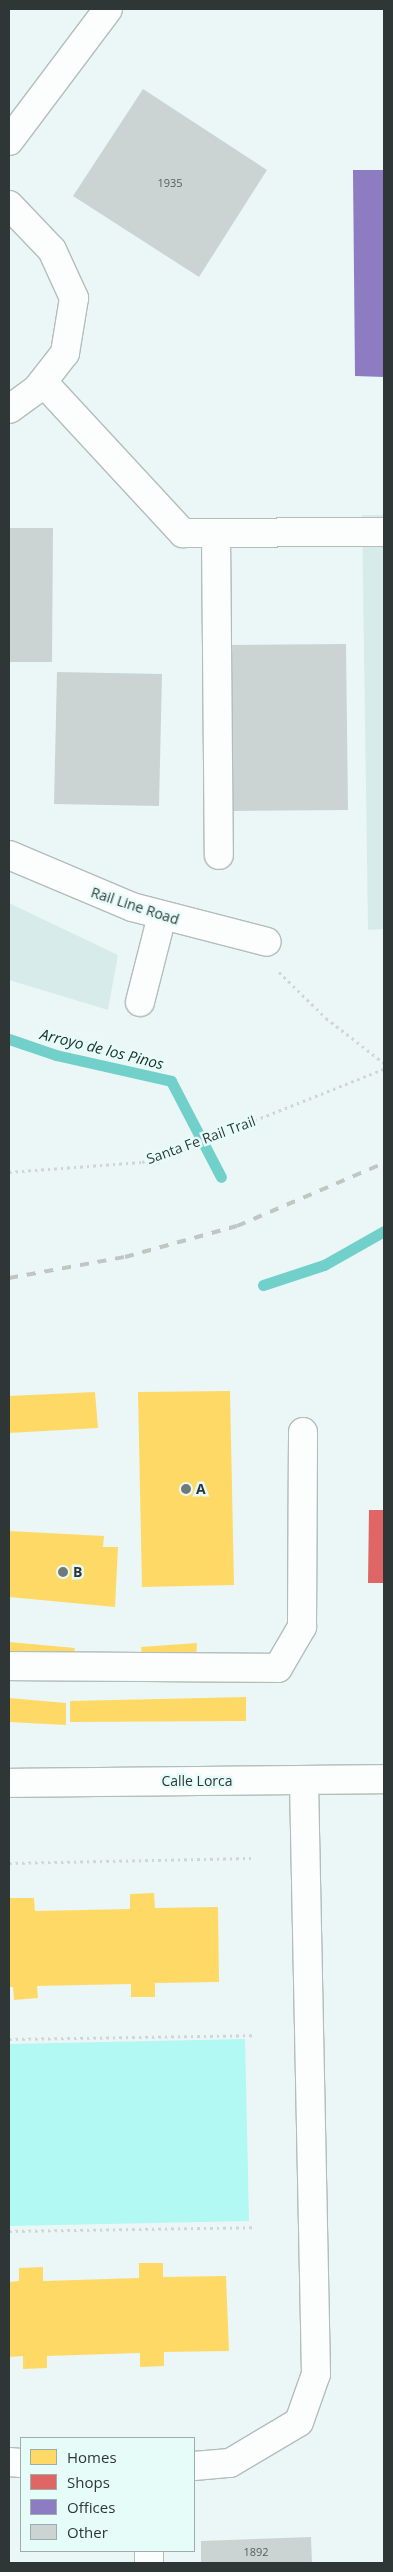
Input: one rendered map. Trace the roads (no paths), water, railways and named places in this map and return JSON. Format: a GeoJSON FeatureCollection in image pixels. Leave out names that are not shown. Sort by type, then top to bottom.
{"type":"FeatureCollection","features":[{"type":"Feature","properties":{"kind":"street"},"geometry":{"type":"LineString","coordinates":[[9,141],[108,9]]}},
{"type":"Feature","properties":{"kind":"street"},"geometry":{"type":"LineString","coordinates":[[9,205],[52,250],[74,298],[65,353],[43,382],[9,409]]}},
{"type":"Feature","properties":{"kind":"street"},"geometry":{"type":"LineString","coordinates":[[43,382],[183,533],[384,532]]}},
{"type":"Feature","properties":{"kind":"street"},"geometry":{"type":"LineString","coordinates":[[216,533],[219,854]]}},
{"type":"Feature","properties":{"kind":"street","name":"Rail Line Road"},"geometry":{"type":"LineString","coordinates":[[9,855],[77,886],[162,916],[258,940]]}},
{"type":"Feature","properties":{"kind":"street"},"geometry":{"type":"LineString","coordinates":[[140,1002],[162,916]]}},
{"type":"Feature","properties":{"kind":"street"},"geometry":{"type":"LineString","coordinates":[[9,1666],[278,1668],[302,1627],[303,1432]]}},
{"type":"Feature","properties":{"kind":"street","name":"Calle Lorca"},"geometry":{"type":"LineString","coordinates":[[9,1782],[384,1779]]}},
{"type":"Feature","properties":{"kind":"street"},"geometry":{"type":"LineString","coordinates":[[195,2466],[230,2463],[299,2422],[316,2374],[304,1780]]}},
{"type":"Feature","properties":{"kind":"waterway","name":"Arroyo de los Pinos"},"geometry":{"type":"LineString","coordinates":[[9,1039],[56,1055],[171,1081],[221,1177]]}},
{"type":"Feature","properties":{"kind":"waterway"},"geometry":{"type":"LineString","coordinates":[[263,1285],[324,1265],[384,1231]]}},
{"type":"Feature","properties":{"kind":"railway"},"geometry":{"type":"LineString","coordinates":[[9,1278],[125,1257],[237,1226],[384,1163]]}},
{"type":"Feature","properties":{"kind":"place","name":"A"},"geometry":{"type":"Point","coordinates":[186,1489]}},
{"type":"Feature","properties":{"kind":"place","name":"B"},"geometry":{"type":"Point","coordinates":[63,1572]}}]}
